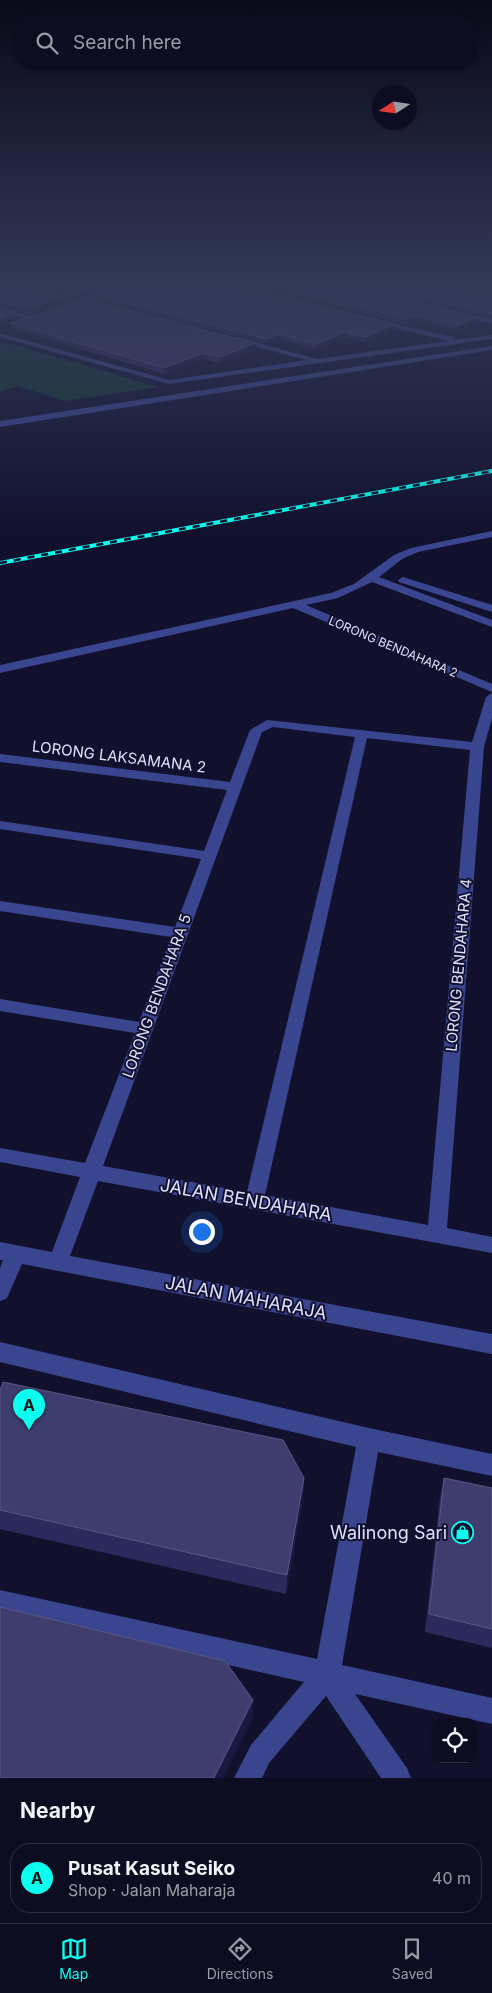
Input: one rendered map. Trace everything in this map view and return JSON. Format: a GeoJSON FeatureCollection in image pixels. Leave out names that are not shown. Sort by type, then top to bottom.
{"type":"FeatureCollection","features":[{"type":"Feature","properties":{"kind":"street"},"geometry":{"type":"LineString","coordinates":[[117,369],[155,380],[176,382],[270,369]]}},
{"type":"Feature","properties":{"kind":"street"},"geometry":{"type":"LineString","coordinates":[[0,424],[356,369]]}},
{"type":"Feature","properties":{"kind":"street"},"geometry":{"type":"LineString","coordinates":[[0,668],[295,606],[334,596],[376,575],[398,558],[415,550],[492,534]]}},
{"type":"Feature","properties":{"kind":"street"},"geometry":{"type":"LineString","coordinates":[[376,575],[492,609]]}},
{"type":"Feature","properties":{"kind":"street"},"geometry":{"type":"LineString","coordinates":[[376,575],[492,624]]}},
{"type":"Feature","properties":{"kind":"street","name":"LORONG BENDAHARA 2"},"geometry":{"type":"LineString","coordinates":[[295,606],[492,688]]}},
{"type":"Feature","properties":{"kind":"street","name":"LORONG BENDAHARA 4"},"geometry":{"type":"LineString","coordinates":[[437,1235],[478,747],[492,697]]}},
{"type":"Feature","properties":{"kind":"street","name":"LORONG BENDAHARA 5"},"geometry":{"type":"LineString","coordinates":[[58,1262],[256,730],[270,723],[362,734]]}},
{"type":"Feature","properties":{"kind":"street"},"geometry":{"type":"LineString","coordinates":[[254,1202],[362,734],[478,747]]}},
{"type":"Feature","properties":{"kind":"street","name":"LORONG LAKSAMANA 2"},"geometry":{"type":"LineString","coordinates":[[0,758],[234,787]]}},
{"type":"Feature","properties":{"kind":"street"},"geometry":{"type":"LineString","coordinates":[[0,825],[209,856]]}},
{"type":"Feature","properties":{"kind":"street"},"geometry":{"type":"LineString","coordinates":[[0,906],[180,933]]}},
{"type":"Feature","properties":{"kind":"street"},"geometry":{"type":"LineString","coordinates":[[0,1005],[145,1029]]}},
{"type":"Feature","properties":{"kind":"street","name":"JALAN BENDAHARA"},"geometry":{"type":"LineString","coordinates":[[0,1155],[492,1245]]}},
{"type":"Feature","properties":{"kind":"street"},"geometry":{"type":"LineString","coordinates":[[0,1292],[8,1252]]}},
{"type":"Feature","properties":{"kind":"street","name":"JALAN MAHARAJA"},"geometry":{"type":"LineString","coordinates":[[8,1252],[492,1344]]}},
{"type":"Feature","properties":{"kind":"street"},"geometry":{"type":"LineString","coordinates":[[0,1352],[369,1439],[492,1465]]}},
{"type":"Feature","properties":{"kind":"street"},"geometry":{"type":"LineString","coordinates":[[248,1778],[260,1754],[327,1675],[369,1439]]}},
{"type":"Feature","properties":{"kind":"street"},"geometry":{"type":"LineString","coordinates":[[0,1602],[492,1711]]}},
{"type":"Feature","properties":{"kind":"street"},"geometry":{"type":"LineString","coordinates":[[327,1675],[397,1778]]}},
{"type":"Feature","properties":{"kind":"green space"},"geometry":{"type":"Polygon","coordinates":[[[0,369],[96,369],[158,387],[65,401],[18,386],[0,392],[0,369]]]}},
{"type":"Feature","properties":{"kind":"building"},"geometry":{"type":"Polygon","coordinates":[[[3,1382],[283,1440],[304,1478],[287,1575],[0,1510],[0,1390],[3,1382]]]}},
{"type":"Feature","properties":{"kind":"building"},"geometry":{"type":"Polygon","coordinates":[[[444,1478],[492,1488],[492,1629],[429,1614],[444,1478]]]}},
{"type":"Feature","properties":{"kind":"building"},"geometry":{"type":"Polygon","coordinates":[[[0,1607],[225,1661],[253,1700],[214,1778],[0,1778],[0,1607]]]}},
{"type":"Feature","properties":{"kind":"railway"},"geometry":{"type":"LineString","coordinates":[[0,563],[492,471]]}},
{"type":"Feature","properties":{"kind":"place","name":"Pusat Kasut Seiko"},"geometry":{"type":"Point","coordinates":[29,1430]}},
{"type":"Feature","properties":{"kind":"place","name":"Walinong Sari"},"geometry":{"type":"Point","coordinates":[463,1533]}}]}
